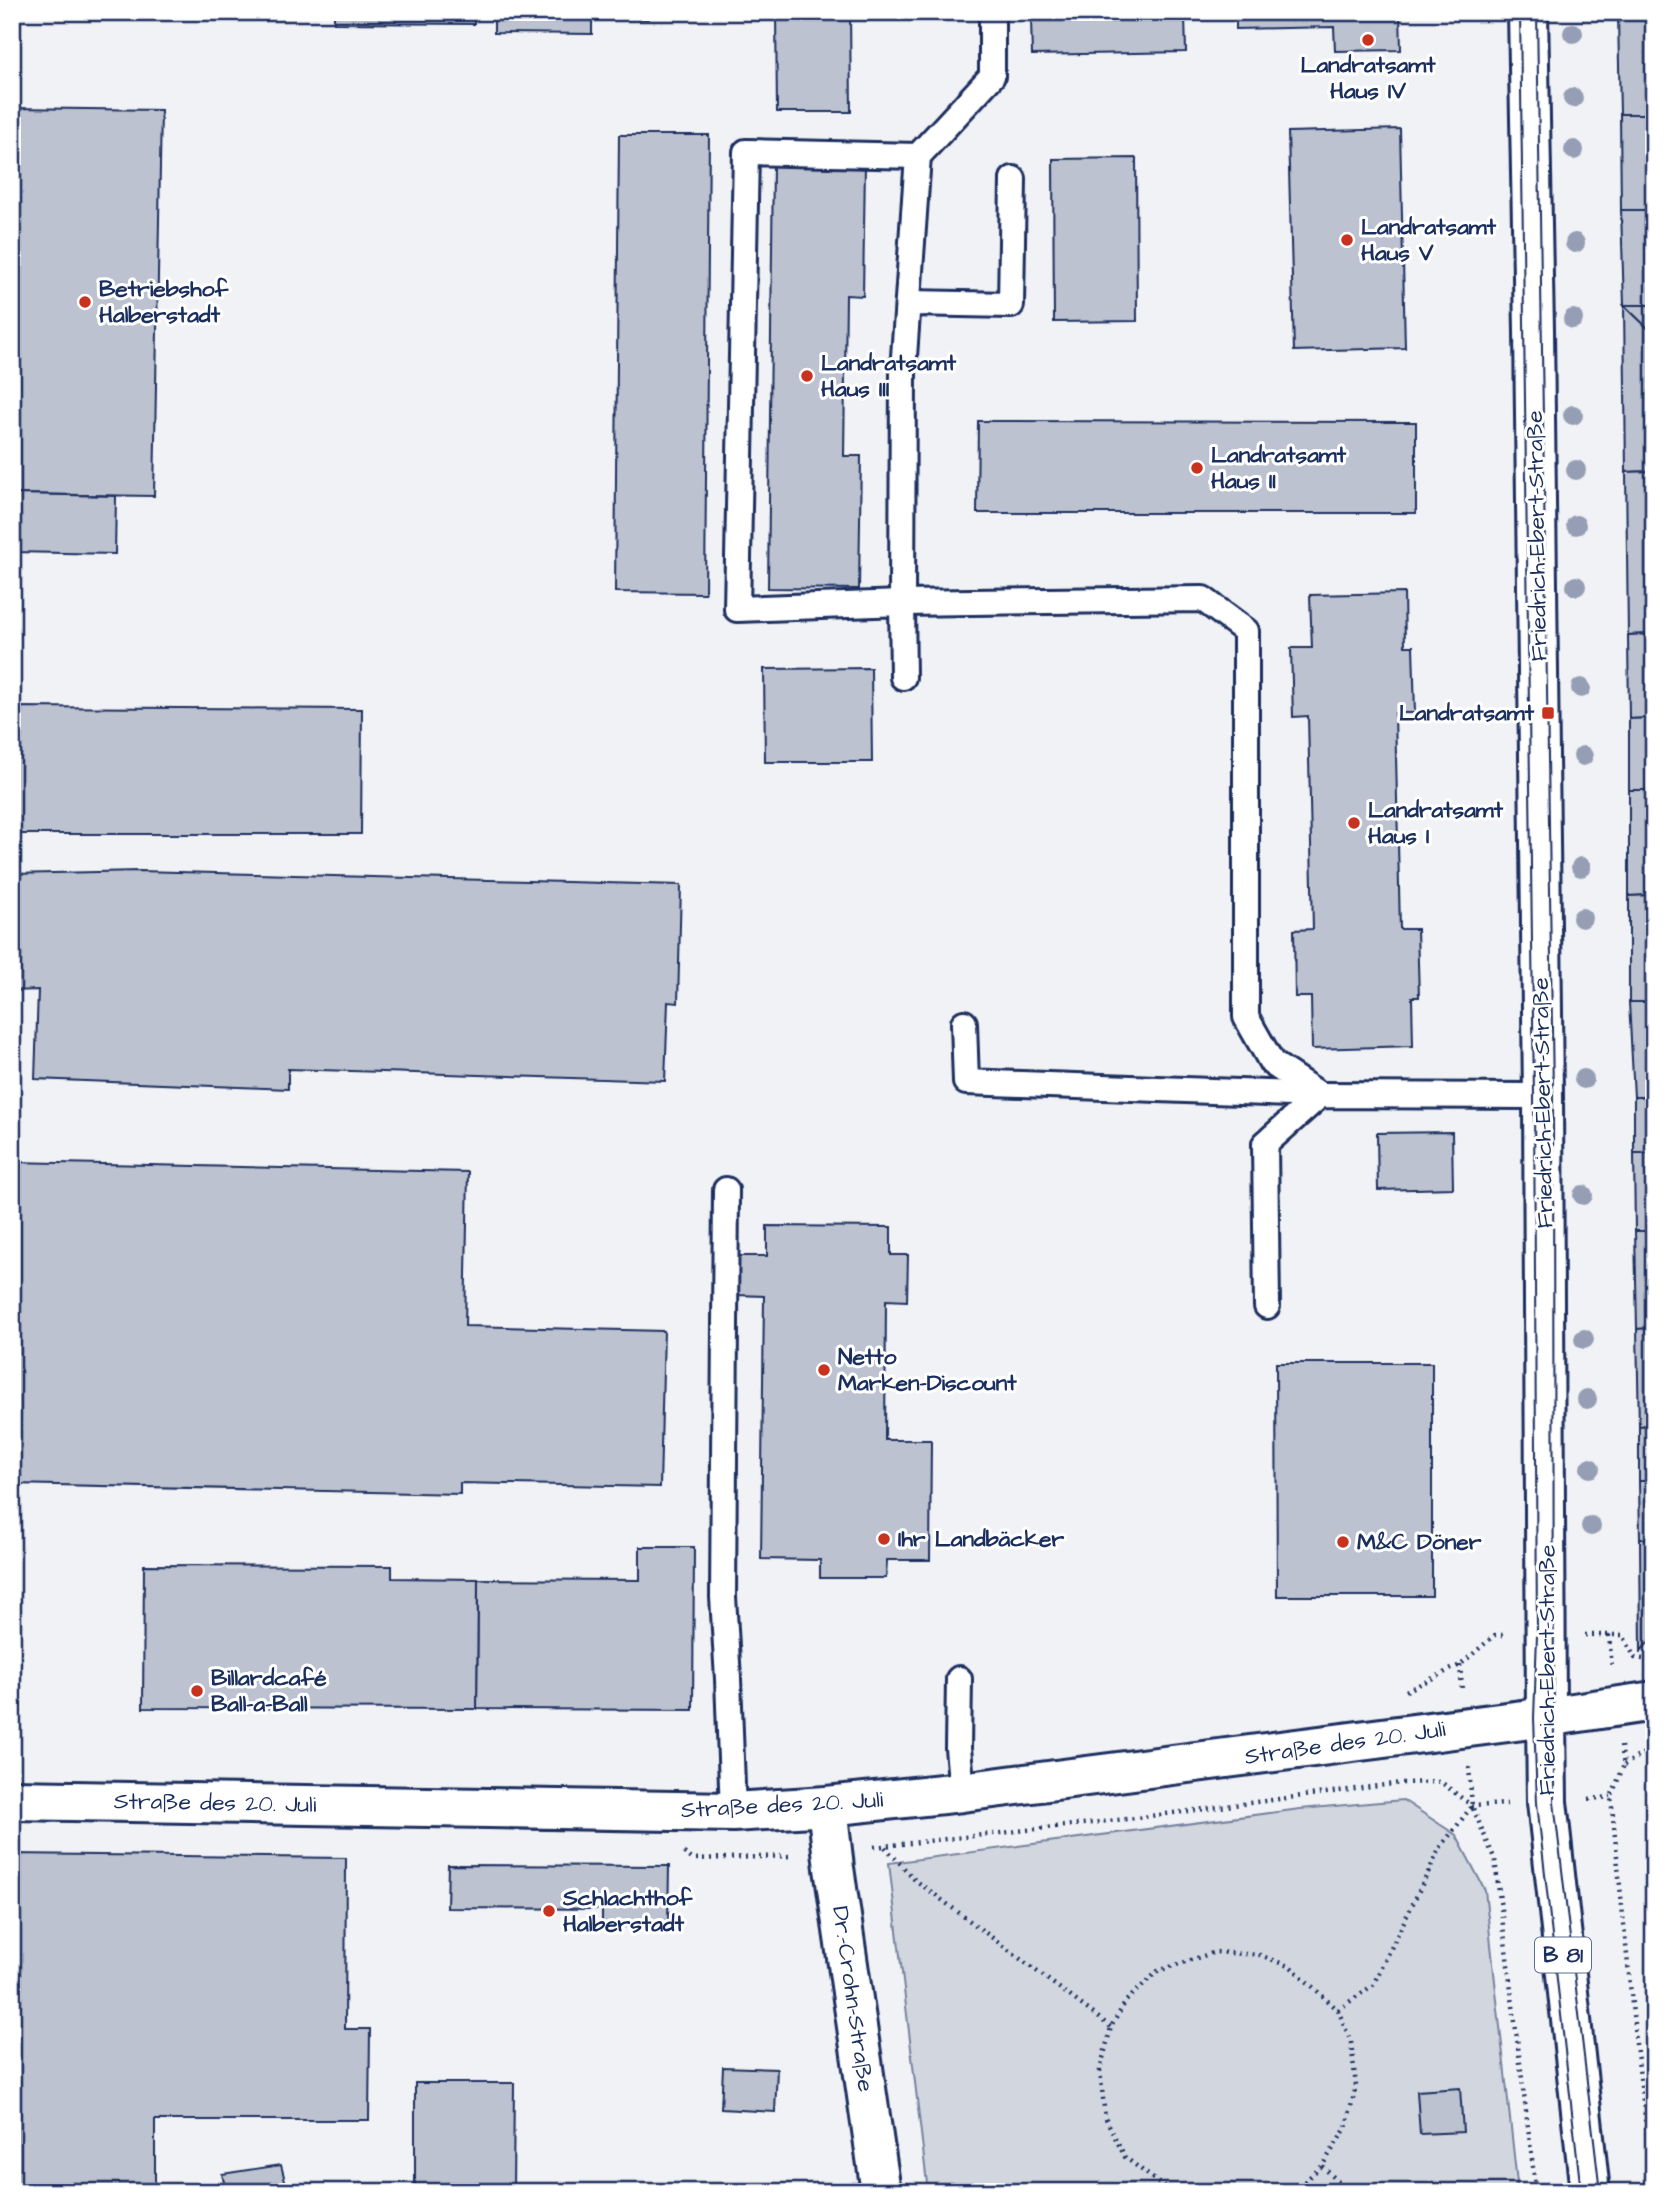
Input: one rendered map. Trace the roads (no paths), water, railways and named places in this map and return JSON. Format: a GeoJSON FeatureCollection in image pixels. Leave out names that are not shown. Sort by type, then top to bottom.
{"type":"FeatureCollection","features":[{"type":"Feature","properties":{"kind":"street","name":"Friedrich-Ebert-Straße"},"geometry":{"type":"LineString","coordinates":[[1528,12],[1543,1096],[1547,1802],[1590,2192]]}},
{"type":"Feature","properties":{"kind":"street","name":"Straße des 20. Juli"},"geometry":{"type":"LineString","coordinates":[[12,1800],[733,1812],[962,1792],[1654,1701]]}},
{"type":"Feature","properties":{"kind":"street","name":"Dr.-Crohn-Straße"},"geometry":{"type":"LineString","coordinates":[[827,1805],[881,2192]]}},
{"type":"Feature","properties":{"kind":"lane"},"geometry":{"type":"LineString","coordinates":[[903,677],[904,371],[918,156],[992,76],[992,12]]}},
{"type":"Feature","properties":{"kind":"lane"},"geometry":{"type":"LineString","coordinates":[[918,156],[746,152],[737,609],[902,603],[1203,599],[1246,631],[1246,1017],[1272,1063],[1321,1095]]}},
{"type":"Feature","properties":{"kind":"lane"},"geometry":{"type":"LineString","coordinates":[[909,303],[1011,305],[1013,179]]}},
{"type":"Feature","properties":{"kind":"lane"},"geometry":{"type":"LineString","coordinates":[[964,1023],[966,1082],[1321,1095],[1543,1096]]}},
{"type":"Feature","properties":{"kind":"lane"},"geometry":{"type":"LineString","coordinates":[[1267,1306],[1265,1144],[1321,1095]]}},
{"type":"Feature","properties":{"kind":"lane"},"geometry":{"type":"LineString","coordinates":[[726,1190],[723,1597],[729,1679],[733,1812]]}},
{"type":"Feature","properties":{"kind":"lane"},"geometry":{"type":"LineString","coordinates":[[959,1679],[958,1748],[962,1792]]}},
{"type":"Feature","properties":{"kind":"tram line"},"geometry":{"type":"LineString","coordinates":[[1520,12],[1534,1096],[1537,1635],[1534,1718],[1537,1803],[1581,2192]]}},
{"type":"Feature","properties":{"kind":"tram line"},"geometry":{"type":"LineString","coordinates":[[1537,12],[1553,1095],[1554,1802],[1600,2192]]}},
{"type":"Feature","properties":{"kind":"place","name":"Landratsamt Haus IV"},"geometry":{"type":"Point","coordinates":[1368,40]}},
{"type":"Feature","properties":{"kind":"place","name":"Landratsamt Haus V"},"geometry":{"type":"Point","coordinates":[1347,240]}},
{"type":"Feature","properties":{"kind":"place","name":"Betriebshof Halberstadt"},"geometry":{"type":"Point","coordinates":[85,302]}},
{"type":"Feature","properties":{"kind":"place","name":"Landratsamt Haus III"},"geometry":{"type":"Point","coordinates":[807,376]}},
{"type":"Feature","properties":{"kind":"place","name":"Landratsamt Haus II"},"geometry":{"type":"Point","coordinates":[1197,468]}},
{"type":"Feature","properties":{"kind":"place","name":"Landratsamt"},"geometry":{"type":"Point","coordinates":[1548,713]}},
{"type":"Feature","properties":{"kind":"place","name":"Landratsamt Haus I"},"geometry":{"type":"Point","coordinates":[1354,823]}},
{"type":"Feature","properties":{"kind":"place","name":"Netto Marken-Discount"},"geometry":{"type":"Point","coordinates":[824,1370]}},
{"type":"Feature","properties":{"kind":"place","name":"Ihr Landbäcker"},"geometry":{"type":"Point","coordinates":[884,1539]}},
{"type":"Feature","properties":{"kind":"place","name":"M&C Döner"},"geometry":{"type":"Point","coordinates":[1343,1542]}},
{"type":"Feature","properties":{"kind":"place","name":"Billardcafé Ball-a-Ball"},"geometry":{"type":"Point","coordinates":[197,1691]}},
{"type":"Feature","properties":{"kind":"place","name":"Schlachthof Halberstadt"},"geometry":{"type":"Point","coordinates":[549,1911]}}]}
